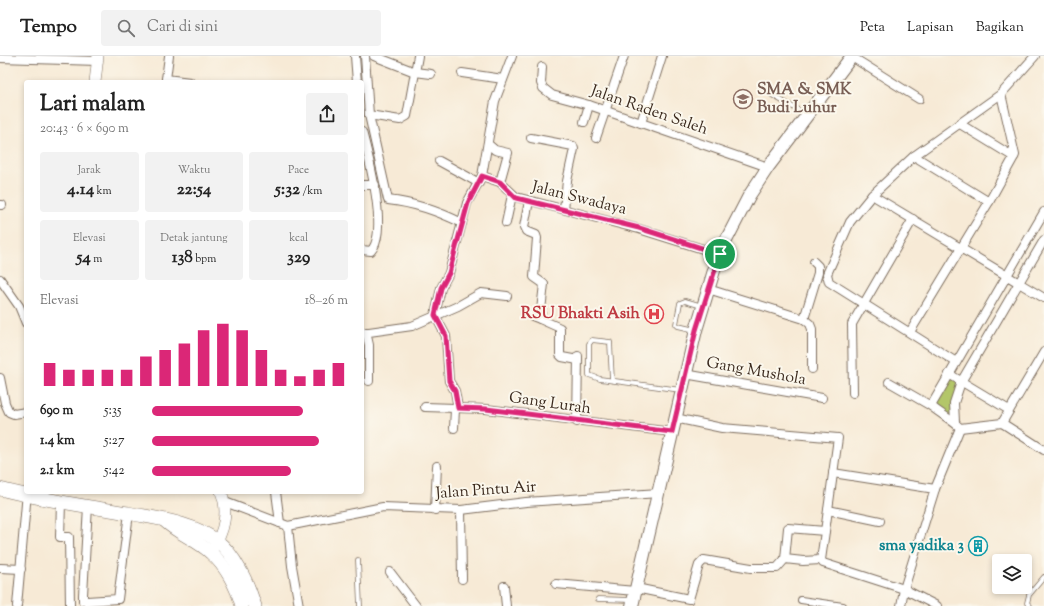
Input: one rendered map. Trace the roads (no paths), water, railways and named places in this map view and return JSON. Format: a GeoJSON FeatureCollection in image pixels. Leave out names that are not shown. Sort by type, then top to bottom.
{"type":"FeatureCollection","features":[{"type":"Feature","properties":{"kind":"main road"},"geometry":{"type":"LineString","coordinates":[[634,596],[659,493],[681,390],[702,306],[720,254],[749,196],[768,167],[852,56]]}},
{"type":"Feature","properties":{"kind":"main road"},"geometry":{"type":"LineString","coordinates":[[0,490],[24,494]]}},
{"type":"Feature","properties":{"kind":"main road"},"geometry":{"type":"LineString","coordinates":[[27,494],[61,502],[129,514],[162,518],[185,524],[218,541],[236,563],[252,595],[255,606]]}},
{"type":"Feature","properties":{"kind":"main road"},"geometry":{"type":"LineString","coordinates":[[162,518],[175,530],[210,552],[226,570],[242,606]]}},
{"type":"Feature","properties":{"kind":"street"},"geometry":{"type":"LineString","coordinates":[[166,80],[169,56]]}},
{"type":"Feature","properties":{"kind":"street"},"geometry":{"type":"LineString","coordinates":[[355,56],[357,80]]}},
{"type":"Feature","properties":{"kind":"street"},"geometry":{"type":"LineString","coordinates":[[365,56],[369,115],[388,200],[441,212],[462,223]]}},
{"type":"Feature","properties":{"kind":"street"},"geometry":{"type":"LineString","coordinates":[[374,56],[415,72],[431,74]]}},
{"type":"Feature","properties":{"kind":"street"},"geometry":{"type":"LineString","coordinates":[[369,115],[400,120],[406,116],[418,56]]}},
{"type":"Feature","properties":{"kind":"street"},"geometry":{"type":"LineString","coordinates":[[454,428],[456,409],[455,391],[449,381],[446,336],[435,315],[441,288],[449,273],[468,203],[481,180],[495,101],[512,56]]}},
{"type":"Feature","properties":{"kind":"street"},"geometry":{"type":"LineString","coordinates":[[596,138],[604,110],[624,56]]}},
{"type":"Feature","properties":{"kind":"street"},"geometry":{"type":"LineString","coordinates":[[641,123],[662,56]]}},
{"type":"Feature","properties":{"kind":"street"},"geometry":{"type":"LineString","coordinates":[[852,56],[919,100]]}},
{"type":"Feature","properties":{"kind":"street"},"geometry":{"type":"LineString","coordinates":[[956,362],[829,282],[827,274],[850,222],[872,195],[914,156],[1001,94],[1035,56]]}},
{"type":"Feature","properties":{"kind":"street"},"geometry":{"type":"LineString","coordinates":[[0,58],[98,59],[96,80]]}},
{"type":"Feature","properties":{"kind":"street","name":"Jalan Raden Saleh"},"geometry":{"type":"LineString","coordinates":[[542,67],[541,83],[547,92],[604,110],[768,167]]}},
{"type":"Feature","properties":{"kind":"street"},"geometry":{"type":"LineString","coordinates":[[462,73],[503,79]]}},
{"type":"Feature","properties":{"kind":"street"},"geometry":{"type":"LineString","coordinates":[[910,332],[989,202],[1014,157],[1015,150],[1001,94]]}},
{"type":"Feature","properties":{"kind":"street"},"geometry":{"type":"LineString","coordinates":[[584,122],[589,105]]}},
{"type":"Feature","properties":{"kind":"street"},"geometry":{"type":"LineString","coordinates":[[960,124],[1014,157]]}},
{"type":"Feature","properties":{"kind":"street"},"geometry":{"type":"LineString","coordinates":[[531,138],[573,146],[574,149],[567,181],[564,210]]}},
{"type":"Feature","properties":{"kind":"street"},"geometry":{"type":"LineString","coordinates":[[488,144],[495,150],[508,153],[500,182]]}},
{"type":"Feature","properties":{"kind":"street"},"geometry":{"type":"LineString","coordinates":[[364,146],[375,185],[377,221],[374,247],[371,251],[364,250]]}},
{"type":"Feature","properties":{"kind":"street"},"geometry":{"type":"LineString","coordinates":[[914,156],[989,202]]}},
{"type":"Feature","properties":{"kind":"street","name":"Jalan Swadaya"},"geometry":{"type":"LineString","coordinates":[[439,161],[481,180],[500,182],[512,195],[529,201],[639,228],[720,254]]}},
{"type":"Feature","properties":{"kind":"street"},"geometry":{"type":"LineString","coordinates":[[364,185],[375,185]]}},
{"type":"Feature","properties":{"kind":"street"},"geometry":{"type":"LineString","coordinates":[[506,223],[512,195]]}},
{"type":"Feature","properties":{"kind":"street"},"geometry":{"type":"LineString","coordinates":[[872,195],[913,218],[1044,298]]}},
{"type":"Feature","properties":{"kind":"street"},"geometry":{"type":"LineString","coordinates":[[529,201],[524,227],[526,231],[537,238],[534,277],[544,284],[540,319]]}},
{"type":"Feature","properties":{"kind":"street"},"geometry":{"type":"LineString","coordinates":[[931,406],[1044,212]]}},
{"type":"Feature","properties":{"kind":"street"},"geometry":{"type":"LineString","coordinates":[[853,393],[852,324],[913,218]]}},
{"type":"Feature","properties":{"kind":"street"},"geometry":{"type":"LineString","coordinates":[[901,606],[904,589],[935,489],[958,425],[954,403],[961,382],[1044,240]]}},
{"type":"Feature","properties":{"kind":"street"},"geometry":{"type":"LineString","coordinates":[[804,319],[818,273],[818,266],[814,262]]}},
{"type":"Feature","properties":{"kind":"street"},"geometry":{"type":"LineString","coordinates":[[0,279],[19,306],[24,317]]}},
{"type":"Feature","properties":{"kind":"street"},"geometry":{"type":"LineString","coordinates":[[708,289],[804,319],[810,324],[812,329],[812,369]]}},
{"type":"Feature","properties":{"kind":"street"},"geometry":{"type":"LineString","coordinates":[[369,381],[369,345],[364,333],[404,328],[458,306],[481,293],[507,296]]}},
{"type":"Feature","properties":{"kind":"street"},"geometry":{"type":"LineString","coordinates":[[524,313],[560,328],[560,355],[562,357],[578,358],[577,422]]}},
{"type":"Feature","properties":{"kind":"street"},"geometry":{"type":"LineString","coordinates":[[1002,423],[1044,352]]}},
{"type":"Feature","properties":{"kind":"street","name":"Gang Mushola"},"geometry":{"type":"LineString","coordinates":[[685,374],[822,398]]}},
{"type":"Feature","properties":{"kind":"street"},"geometry":{"type":"LineString","coordinates":[[949,374],[1009,410]]}},
{"type":"Feature","properties":{"kind":"street"},"geometry":{"type":"LineString","coordinates":[[0,378],[5,403],[9,412],[14,414],[24,412]]}},
{"type":"Feature","properties":{"kind":"street"},"geometry":{"type":"LineString","coordinates":[[889,382],[931,406],[947,419],[958,425],[1002,423],[1044,450]]}},
{"type":"Feature","properties":{"kind":"street","name":"Gang Lurah"},"geometry":{"type":"LineString","coordinates":[[425,408],[486,409],[577,422],[672,432]]}},
{"type":"Feature","properties":{"kind":"street"},"geometry":{"type":"LineString","coordinates":[[675,418],[722,428],[838,438],[821,560]]}},
{"type":"Feature","properties":{"kind":"street"},"geometry":{"type":"LineString","coordinates":[[435,510],[437,466]]}},
{"type":"Feature","properties":{"kind":"street"},"geometry":{"type":"LineString","coordinates":[[833,473],[935,489]]}},
{"type":"Feature","properties":{"kind":"street","name":"Jalan Pintu Air"},"geometry":{"type":"LineString","coordinates":[[284,525],[383,507],[461,510],[526,502],[659,493]]}},
{"type":"Feature","properties":{"kind":"street"},"geometry":{"type":"LineString","coordinates":[[17,606],[27,494]]}},
{"type":"Feature","properties":{"kind":"street"},"geometry":{"type":"LineString","coordinates":[[276,494],[284,525],[299,606]]}},
{"type":"Feature","properties":{"kind":"street"},"geometry":{"type":"LineString","coordinates":[[210,552],[218,541],[224,525],[223,497],[284,525]]}},
{"type":"Feature","properties":{"kind":"street"},"geometry":{"type":"LineString","coordinates":[[61,502],[60,537],[69,537],[70,606]]}},
{"type":"Feature","properties":{"kind":"street"},"geometry":{"type":"LineString","coordinates":[[88,506],[83,601],[118,599],[129,514]]}},
{"type":"Feature","properties":{"kind":"street"},"geometry":{"type":"LineString","coordinates":[[461,510],[462,579]]}},
{"type":"Feature","properties":{"kind":"street"},"geometry":{"type":"LineString","coordinates":[[828,510],[880,521]]}},
{"type":"Feature","properties":{"kind":"street"},"geometry":{"type":"LineString","coordinates":[[556,584],[634,596],[669,595],[690,598],[699,565],[704,560],[763,570],[777,568],[785,559],[788,528],[825,531]]}},
{"type":"Feature","properties":{"kind":"street"},"geometry":{"type":"LineString","coordinates":[[785,559],[804,561],[821,560],[823,563],[904,589],[937,606]]}},
{"type":"Feature","properties":{"kind":"street"},"geometry":{"type":"LineString","coordinates":[[0,568],[21,569]]}},
{"type":"Feature","properties":{"kind":"street"},"geometry":{"type":"LineString","coordinates":[[390,572],[416,606]]}},
{"type":"Feature","properties":{"kind":"street"},"geometry":{"type":"LineString","coordinates":[[504,586],[506,606]]}},
{"type":"Feature","properties":{"kind":"street"},"geometry":{"type":"LineString","coordinates":[[801,600],[843,606]]}},
{"type":"Feature","properties":{"kind":"lane"},"geometry":{"type":"LineString","coordinates":[[772,95],[808,115]]}},
{"type":"Feature","properties":{"kind":"lane"},"geometry":{"type":"LineString","coordinates":[[696,330],[678,326],[676,324],[680,303],[685,301],[702,306]]}},
{"type":"Feature","properties":{"kind":"lane"},"geometry":{"type":"LineString","coordinates":[[612,380],[610,342],[592,340],[589,344],[589,375],[612,380],[681,390]]}},
{"type":"Feature","properties":{"kind":"lane"},"geometry":{"type":"LineString","coordinates":[[358,560],[360,606]]}},
{"type":"Feature","properties":{"kind":"lane"},"geometry":{"type":"LineString","coordinates":[[1030,606],[1027,603],[1028,594],[1044,577]]}},
{"type":"Feature","properties":{"kind":"lane"},"geometry":{"type":"LineString","coordinates":[[598,598],[634,596]]}},
{"type":"Feature","properties":{"kind":"place","name":"SMA & SMK Budi Luhur"},"geometry":{"type":"Point","coordinates":[743,99]}},
{"type":"Feature","properties":{"kind":"place","name":"RSU Bhakti Asih"},"geometry":{"type":"Point","coordinates":[654,314]}},
{"type":"Feature","properties":{"kind":"place","name":"sma yadika 3"},"geometry":{"type":"Point","coordinates":[978,546]}}]}
